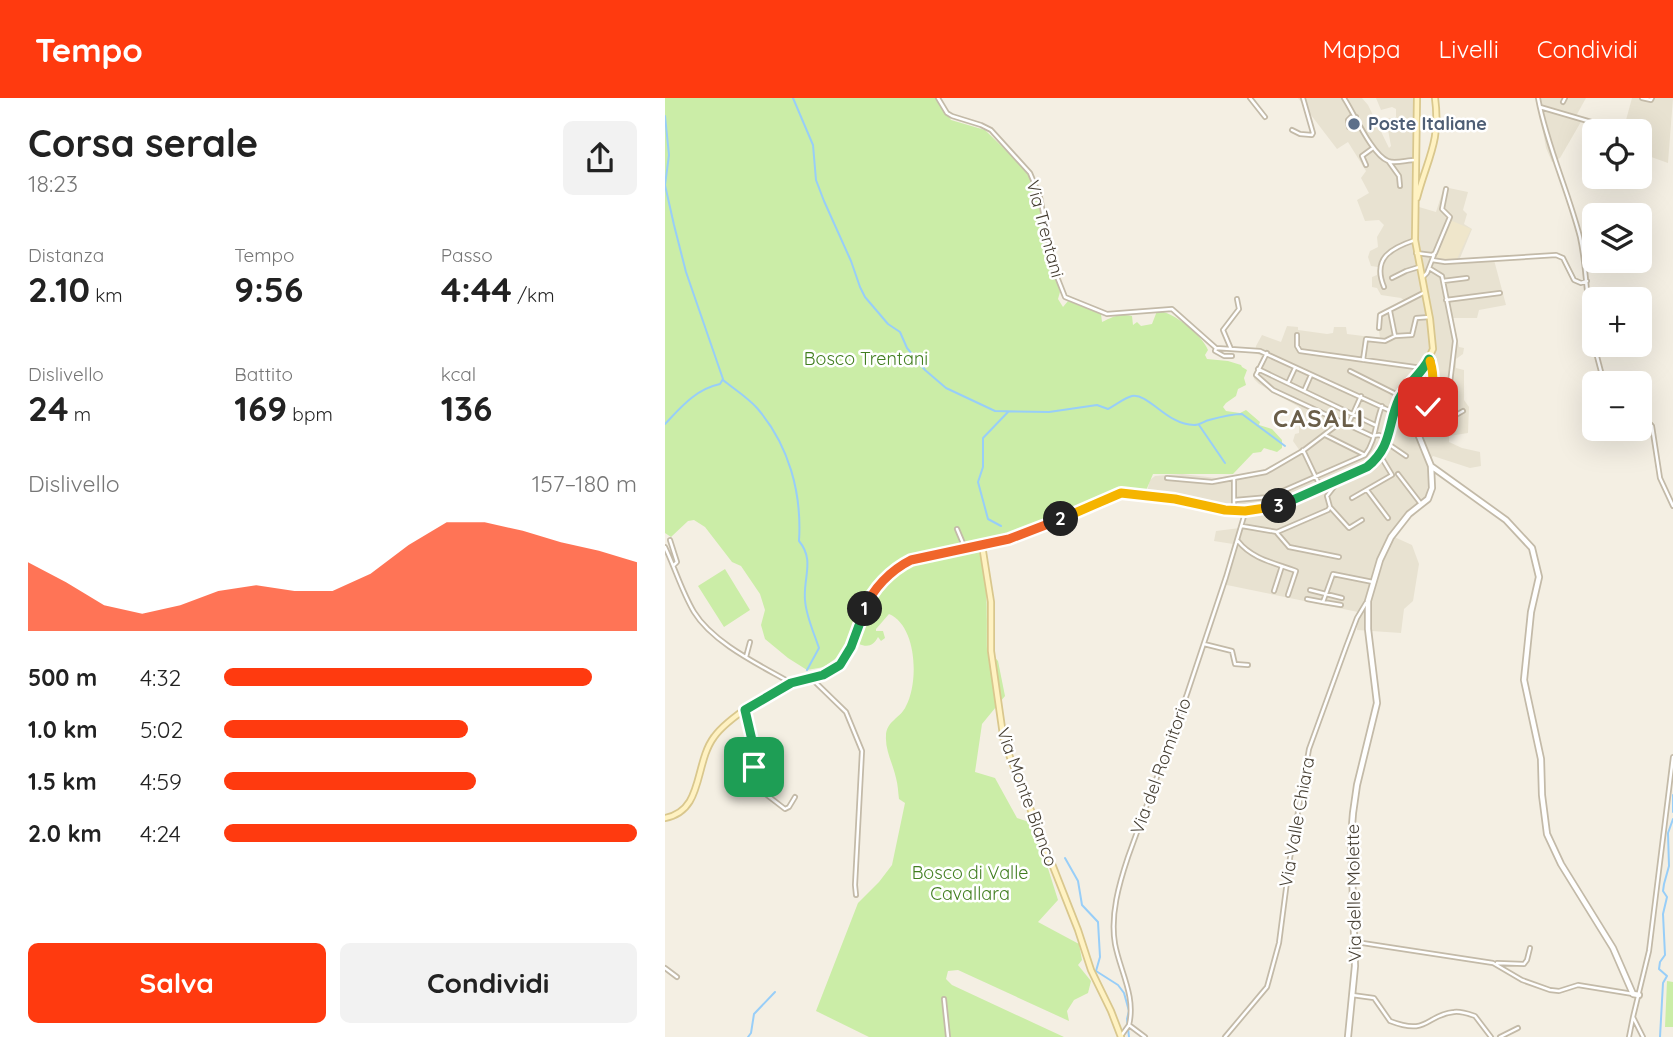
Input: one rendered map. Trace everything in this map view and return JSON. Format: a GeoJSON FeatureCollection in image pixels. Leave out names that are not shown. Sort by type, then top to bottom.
{"type":"FeatureCollection","features":[{"type":"Feature","properties":{"kind":"main road"},"geometry":{"type":"LineString","coordinates":[[665,818],[684,811],[693,797],[699,771],[713,737],[725,725],[791,683],[832,670],[843,662],[870,598],[899,566],[918,557],[1020,536],[1121,493],[1245,511],[1278,506],[1367,467],[1380,455],[1388,441],[1400,396],[1425,368],[1433,349],[1430,317],[1415,240],[1417,98]]}},
{"type":"Feature","properties":{"kind":"main road"},"geometry":{"type":"LineString","coordinates":[[1415,206],[1436,137],[1435,98]]}},
{"type":"Feature","properties":{"kind":"main road","name":"Via Monte Bianco"},"geometry":{"type":"LineString","coordinates":[[982,545],[989,581],[991,650],[1003,738],[1091,970],[1121,1036]]}},
{"type":"Feature","properties":{"kind":"street","name":"Via Trentani"},"geometry":{"type":"LineString","coordinates":[[938,98],[947,113],[991,130],[1030,173],[1039,197],[1054,269],[1065,297],[1107,314],[1172,309],[1216,348]]}},
{"type":"Feature","properties":{"kind":"street"},"geometry":{"type":"LineString","coordinates":[[1250,98],[1265,117]]}},
{"type":"Feature","properties":{"kind":"street"},"geometry":{"type":"LineString","coordinates":[[1293,130],[1300,134],[1313,133],[1303,98]]}},
{"type":"Feature","properties":{"kind":"street"},"geometry":{"type":"LineString","coordinates":[[1344,98],[1374,148],[1399,176],[1400,187]]}},
{"type":"Feature","properties":{"kind":"street"},"geometry":{"type":"LineString","coordinates":[[1538,98],[1550,148],[1579,233],[1587,287]]}},
{"type":"Feature","properties":{"kind":"street"},"geometry":{"type":"LineString","coordinates":[[1641,98],[1651,98]]}},
{"type":"Feature","properties":{"kind":"street"},"geometry":{"type":"LineString","coordinates":[[1540,107],[1582,119]]}},
{"type":"Feature","properties":{"kind":"street"},"geometry":{"type":"LineString","coordinates":[[1349,127],[1348,120],[1354,117],[1358,119]]}},
{"type":"Feature","properties":{"kind":"street"},"geometry":{"type":"LineString","coordinates":[[1366,165],[1362,156],[1374,148]]}},
{"type":"Feature","properties":{"kind":"street"},"geometry":{"type":"LineString","coordinates":[[1389,162],[1416,160]]}},
{"type":"Feature","properties":{"kind":"street"},"geometry":{"type":"LineString","coordinates":[[1422,278],[1429,268],[1450,217],[1442,209],[1446,189]]}},
{"type":"Feature","properties":{"kind":"street"},"geometry":{"type":"LineString","coordinates":[[1384,287],[1381,262],[1386,254],[1415,240]]}},
{"type":"Feature","properties":{"kind":"street"},"geometry":{"type":"LineString","coordinates":[[1416,253],[1433,255]]}},
{"type":"Feature","properties":{"kind":"street"},"geometry":{"type":"LineString","coordinates":[[1432,260],[1556,255],[1563,258],[1573,279],[1580,283],[1587,281]]}},
{"type":"Feature","properties":{"kind":"street"},"geometry":{"type":"LineString","coordinates":[[1392,278],[1419,267]]}},
{"type":"Feature","properties":{"kind":"street"},"geometry":{"type":"LineString","coordinates":[[1429,268],[1440,274],[1443,281],[1455,346],[1451,383],[1433,380]]}},
{"type":"Feature","properties":{"kind":"street"},"geometry":{"type":"LineString","coordinates":[[1443,281],[1467,278]]}},
{"type":"Feature","properties":{"kind":"street"},"geometry":{"type":"LineString","coordinates":[[1379,328],[1378,317],[1425,292]]}},
{"type":"Feature","properties":{"kind":"street"},"geometry":{"type":"LineString","coordinates":[[1445,300],[1500,292]]}},
{"type":"Feature","properties":{"kind":"street"},"geometry":{"type":"LineString","coordinates":[[1231,349],[1223,330],[1239,309],[1237,299]]}},
{"type":"Feature","properties":{"kind":"street"},"geometry":{"type":"LineString","coordinates":[[1390,311],[1395,336]]}},
{"type":"Feature","properties":{"kind":"street"},"geometry":{"type":"LineString","coordinates":[[1363,360],[1366,339],[1385,341],[1395,336],[1412,334],[1416,318],[1430,317]]}},
{"type":"Feature","properties":{"kind":"street"},"geometry":{"type":"LineString","coordinates":[[1297,335],[1300,351],[1425,368]]}},
{"type":"Feature","properties":{"kind":"street"},"geometry":{"type":"LineString","coordinates":[[1232,356],[1224,356],[1215,351],[1216,348],[1266,353],[1395,412]]}},
{"type":"Feature","properties":{"kind":"street"},"geometry":{"type":"LineString","coordinates":[[1266,353],[1258,369],[1257,378],[1273,390],[1388,441],[1406,456]]}},
{"type":"Feature","properties":{"kind":"street"},"geometry":{"type":"LineString","coordinates":[[1429,359],[1432,391],[1418,434],[1438,434],[1450,419],[1464,411]]}},
{"type":"Feature","properties":{"kind":"street"},"geometry":{"type":"LineString","coordinates":[[1288,383],[1295,368]]}},
{"type":"Feature","properties":{"kind":"street"},"geometry":{"type":"LineString","coordinates":[[1258,369],[1375,425]]}},
{"type":"Feature","properties":{"kind":"street"},"geometry":{"type":"LineString","coordinates":[[1350,371],[1400,396]]}},
{"type":"Feature","properties":{"kind":"street"},"geometry":{"type":"LineString","coordinates":[[1304,391],[1311,375]]}},
{"type":"Feature","properties":{"kind":"street"},"geometry":{"type":"LineString","coordinates":[[1167,478],[1212,482],[1266,472],[1337,425],[1346,424],[1361,396]]}},
{"type":"Feature","properties":{"kind":"street"},"geometry":{"type":"LineString","coordinates":[[1235,500],[1269,497],[1365,455],[1372,446],[1375,425],[1382,406]]}},
{"type":"Feature","properties":{"kind":"street"},"geometry":{"type":"LineString","coordinates":[[1652,426],[1660,478],[1673,506]]}},
{"type":"Feature","properties":{"kind":"street","name":"Via delle Molette"},"geometry":{"type":"LineString","coordinates":[[1348,1037],[1355,942],[1351,838],[1353,813],[1377,699],[1368,629],[1368,601],[1380,560],[1391,537],[1409,514],[1428,499],[1432,488],[1431,466],[1418,434]]}},
{"type":"Feature","properties":{"kind":"street"},"geometry":{"type":"LineString","coordinates":[[1325,435],[1365,455]]}},
{"type":"Feature","properties":{"kind":"street"},"geometry":{"type":"LineString","coordinates":[[1303,450],[1321,488]]}},
{"type":"Feature","properties":{"kind":"street"},"geometry":{"type":"LineString","coordinates":[[1352,498],[1392,475],[1380,455]]}},
{"type":"Feature","properties":{"kind":"street"},"geometry":{"type":"LineString","coordinates":[[1431,466],[1507,520],[1531,547],[1539,577],[1531,612],[1524,678],[1541,758],[1547,834],[1557,857],[1614,950],[1637,994]]}},
{"type":"Feature","properties":{"kind":"street"},"geometry":{"type":"LineString","coordinates":[[1398,474],[1421,504]]}},
{"type":"Feature","properties":{"kind":"street"},"geometry":{"type":"LineString","coordinates":[[1234,479],[1234,510]]}},
{"type":"Feature","properties":{"kind":"street"},"geometry":{"type":"LineString","coordinates":[[1339,480],[1327,496],[1330,507],[1349,528],[1362,520]]}},
{"type":"Feature","properties":{"kind":"street"},"geometry":{"type":"LineString","coordinates":[[1367,489],[1388,518]]}},
{"type":"Feature","properties":{"kind":"street"},"geometry":{"type":"LineString","coordinates":[[1242,526],[1277,531],[1330,507]]}},
{"type":"Feature","properties":{"kind":"street","name":"Via del Romitorio"},"geometry":{"type":"LineString","coordinates":[[1129,1025],[1131,1000],[1115,943],[1114,915],[1118,893],[1128,857],[1203,644],[1245,511]]}},
{"type":"Feature","properties":{"kind":"street"},"geometry":{"type":"LineString","coordinates":[[957,529],[965,548]]}},
{"type":"Feature","properties":{"kind":"street"},"geometry":{"type":"LineString","coordinates":[[1277,531],[1289,547],[1339,557]]}},
{"type":"Feature","properties":{"kind":"street"},"geometry":{"type":"LineString","coordinates":[[670,540],[677,562],[673,566]]}},
{"type":"Feature","properties":{"kind":"street"},"geometry":{"type":"LineString","coordinates":[[1237,540],[1245,550],[1296,570],[1289,595]]}},
{"type":"Feature","properties":{"kind":"street"},"geometry":{"type":"LineString","coordinates":[[665,547],[697,616],[729,646],[791,683]]}},
{"type":"Feature","properties":{"kind":"street"},"geometry":{"type":"LineString","coordinates":[[1274,591],[1282,566]]}},
{"type":"Feature","properties":{"kind":"street"},"geometry":{"type":"LineString","coordinates":[[1323,602],[1332,574],[1373,582]]}},
{"type":"Feature","properties":{"kind":"street"},"geometry":{"type":"LineString","coordinates":[[1310,590],[1342,598]]}},
{"type":"Feature","properties":{"kind":"street"},"geometry":{"type":"LineString","coordinates":[[1307,599],[1341,606]]}},
{"type":"Feature","properties":{"kind":"street","name":"Via Valle Chiara"},"geometry":{"type":"LineString","coordinates":[[1225,1037],[1267,987],[1280,938],[1288,870],[1309,749],[1357,618],[1368,601]]}},
{"type":"Feature","properties":{"kind":"street"},"geometry":{"type":"LineString","coordinates":[[746,657],[750,642]]}},
{"type":"Feature","properties":{"kind":"street"},"geometry":{"type":"LineString","coordinates":[[1203,644],[1233,651],[1235,664],[1248,665]]}},
{"type":"Feature","properties":{"kind":"street"},"geometry":{"type":"LineString","coordinates":[[811,678],[846,712],[862,751],[854,889],[856,895]]}},
{"type":"Feature","properties":{"kind":"street"},"geometry":{"type":"LineString","coordinates":[[745,710],[755,753],[755,783],[763,793],[785,809],[795,797]]}},
{"type":"Feature","properties":{"kind":"street"},"geometry":{"type":"LineString","coordinates":[[1629,1037],[1649,951],[1673,757]]}},
{"type":"Feature","properties":{"kind":"street"},"geometry":{"type":"LineString","coordinates":[[1355,942],[1490,962],[1523,964],[1530,948]]}},
{"type":"Feature","properties":{"kind":"street"},"geometry":{"type":"LineString","coordinates":[[1490,962],[1524,981],[1548,990],[1559,991],[1578,985],[1637,994]]}},
{"type":"Feature","properties":{"kind":"street"},"geometry":{"type":"LineString","coordinates":[[665,968],[677,977]]}},
{"type":"Feature","properties":{"kind":"street"},"geometry":{"type":"LineString","coordinates":[[1353,996],[1375,999],[1389,1021],[1404,1025],[1423,1026],[1454,1012],[1475,1016],[1491,1037]]}},
{"type":"Feature","properties":{"kind":"street"},"geometry":{"type":"LineString","coordinates":[[943,999],[948,1037]]}},
{"type":"Feature","properties":{"kind":"street"},"geometry":{"type":"LineString","coordinates":[[1633,1017],[1643,1037]]}},
{"type":"Feature","properties":{"kind":"street"},"geometry":{"type":"LineString","coordinates":[[1121,1036],[1129,1025],[1145,1037]]}},
{"type":"Feature","properties":{"kind":"street"},"geometry":{"type":"LineString","coordinates":[[1500,1037],[1518,1028]]}},
{"type":"Feature","properties":{"kind":"shaded area"},"geometry":{"type":"Polygon","coordinates":[[[1298,98],[1362,98],[1389,148],[1391,146],[1386,119],[1396,117],[1396,109],[1392,107],[1381,110],[1376,98],[1420,98],[1419,207],[1436,212],[1444,187],[1468,192],[1463,210],[1467,214],[1464,224],[1472,229],[1458,263],[1494,260],[1506,305],[1479,310],[1477,318],[1453,318],[1459,347],[1464,348],[1463,354],[1456,359],[1456,368],[1464,370],[1464,400],[1469,407],[1468,433],[1449,436],[1449,442],[1480,452],[1481,466],[1470,468],[1433,456],[1427,464],[1430,479],[1425,498],[1401,519],[1392,536],[1412,545],[1419,564],[1413,601],[1404,609],[1401,633],[1357,630],[1358,612],[1222,584],[1233,544],[1214,541],[1216,531],[1240,528],[1245,523],[1247,513],[1228,514],[1145,499],[1150,480],[1155,476],[1182,474],[1216,478],[1259,472],[1300,451],[1293,441],[1295,434],[1299,433],[1299,407],[1254,379],[1253,375],[1262,356],[1255,353],[1256,346],[1262,335],[1281,342],[1287,326],[1327,334],[1333,333],[1334,327],[1346,327],[1347,334],[1380,338],[1377,316],[1405,301],[1381,295],[1377,288],[1372,287],[1372,277],[1377,275],[1378,267],[1371,266],[1368,257],[1370,251],[1378,247],[1377,237],[1384,225],[1379,220],[1365,221],[1357,200],[1369,193],[1361,178],[1366,171],[1348,142],[1337,149],[1298,98]]]}},
{"type":"Feature","properties":{"kind":"shaded area"},"geometry":{"type":"Polygon","coordinates":[[[1537,98],[1586,98],[1576,116],[1582,120],[1560,158],[1552,162],[1546,148],[1537,98]]]}},
{"type":"Feature","properties":{"kind":"shaded area"},"geometry":{"type":"Polygon","coordinates":[[[1632,98],[1673,98],[1668,163],[1652,157],[1652,119],[1626,119],[1632,98]]]}},
{"type":"Feature","properties":{"kind":"shaded area"},"geometry":{"type":"Polygon","coordinates":[[[1450,220],[1471,229],[1457,259],[1436,259],[1450,220]]]}},
{"type":"Feature","properties":{"kind":"green space","name":"Bosco Trentani"},"geometry":{"type":"Polygon","coordinates":[[[665,98],[935,98],[951,120],[985,130],[1030,174],[1042,209],[1049,246],[1047,249],[1060,292],[1058,299],[1063,307],[1068,301],[1101,314],[1102,322],[1124,315],[1132,316],[1133,325],[1137,322],[1141,326],[1152,324],[1157,311],[1179,319],[1205,344],[1208,350],[1205,355],[1207,359],[1228,361],[1247,370],[1244,378],[1246,385],[1238,389],[1236,396],[1223,407],[1226,411],[1240,413],[1246,410],[1260,422],[1259,425],[1272,429],[1282,440],[1282,448],[1277,452],[1264,448],[1261,452],[1253,453],[1233,474],[1153,474],[1145,493],[1115,491],[1012,536],[906,557],[864,599],[847,650],[824,667],[807,670],[765,639],[761,625],[765,610],[760,594],[741,566],[732,562],[705,527],[694,520],[688,521],[671,537],[665,533],[665,98]]]}},
{"type":"Feature","properties":{"kind":"green space","name":"Bosco di Valle Cavallara"},"geometry":{"type":"Polygon","coordinates":[[[977,549],[986,581],[987,649],[998,661],[1005,696],[982,724],[975,772],[995,778],[1017,818],[1029,822],[1039,819],[1051,851],[1045,859],[1058,900],[1038,922],[1079,944],[1082,960],[1078,965],[1091,981],[1088,993],[1074,1000],[1067,1011],[1069,1021],[958,970],[948,971],[946,979],[952,985],[1064,1037],[869,1037],[816,1011],[858,903],[892,865],[905,803],[899,799],[886,736],[888,727],[906,706],[914,670],[913,655],[905,630],[898,620],[889,614],[876,629],[883,631],[885,638],[881,641],[878,637],[875,642],[865,646],[859,644],[859,636],[867,613],[900,569],[930,557],[977,549]]]}},
{"type":"Feature","properties":{"kind":"green space"},"geometry":{"type":"Polygon","coordinates":[[[725,569],[750,610],[724,627],[698,586],[725,569]]]}},
{"type":"Feature","properties":{"kind":"green space"},"geometry":{"type":"Polygon","coordinates":[[[1667,981],[1673,982],[1673,1027],[1665,1027],[1667,981]]]}},
{"type":"Feature","properties":{"kind":"waterway"},"geometry":{"type":"LineString","coordinates":[[793,98],[813,145],[816,180],[865,297],[888,324],[900,332],[907,348],[925,370],[946,388],[995,411],[1049,412],[1097,405],[1108,409],[1132,396],[1138,396],[1184,424],[1196,425],[1242,414],[1285,446]]}},
{"type":"Feature","properties":{"kind":"waterway"},"geometry":{"type":"LineString","coordinates":[[665,116],[669,155],[665,185],[686,272],[723,379],[720,384],[711,386],[689,400],[665,424]]}},
{"type":"Feature","properties":{"kind":"waterway"},"geometry":{"type":"LineString","coordinates":[[723,380],[753,404],[768,422],[791,470],[798,505],[799,541],[804,548],[807,562],[806,606],[819,648],[807,670]]}},
{"type":"Feature","properties":{"kind":"waterway"},"geometry":{"type":"LineString","coordinates":[[1001,526],[988,519],[978,482],[983,467],[983,438],[1008,412]]}},
{"type":"Feature","properties":{"kind":"waterway"},"geometry":{"type":"LineString","coordinates":[[1199,425],[1225,463]]}},
{"type":"Feature","properties":{"kind":"waterway"},"geometry":{"type":"LineString","coordinates":[[1673,795],[1673,812]]}},
{"type":"Feature","properties":{"kind":"waterway"},"geometry":{"type":"LineString","coordinates":[[1660,1037],[1663,983],[1667,976],[1659,969],[1665,955],[1663,914],[1667,897],[1663,891],[1669,866],[1668,833],[1673,819]]}},
{"type":"Feature","properties":{"kind":"waterway"},"geometry":{"type":"LineString","coordinates":[[1065,858],[1078,881],[1082,905],[1098,922],[1100,957],[1096,971],[1118,985],[1124,993],[1129,1011],[1129,1037]]}},
{"type":"Feature","properties":{"kind":"waterway"},"geometry":{"type":"LineString","coordinates":[[748,1037],[754,1014],[775,992]]}},
{"type":"Feature","properties":{"kind":"place","name":"Poste Italiane"},"geometry":{"type":"Point","coordinates":[1354,124]}},
{"type":"Feature","properties":{"kind":"district","name":"CASALI"},"geometry":{"type":"Point","coordinates":[1319,419]}},
{"type":"Feature","properties":{"kind":"route"},"geometry":{"type":"LineString","coordinates":[[754,767],[755,753],[745,710],[791,683],[823,675],[840,665],[851,647],[873,592],[906,562],[918,557],[1015,538],[1121,493],[1175,499],[1225,510],[1245,511],[1278,506],[1310,494],[1377,460],[1388,441],[1400,396],[1418,377],[1429,359],[1433,372],[1428,407]]}}]}
